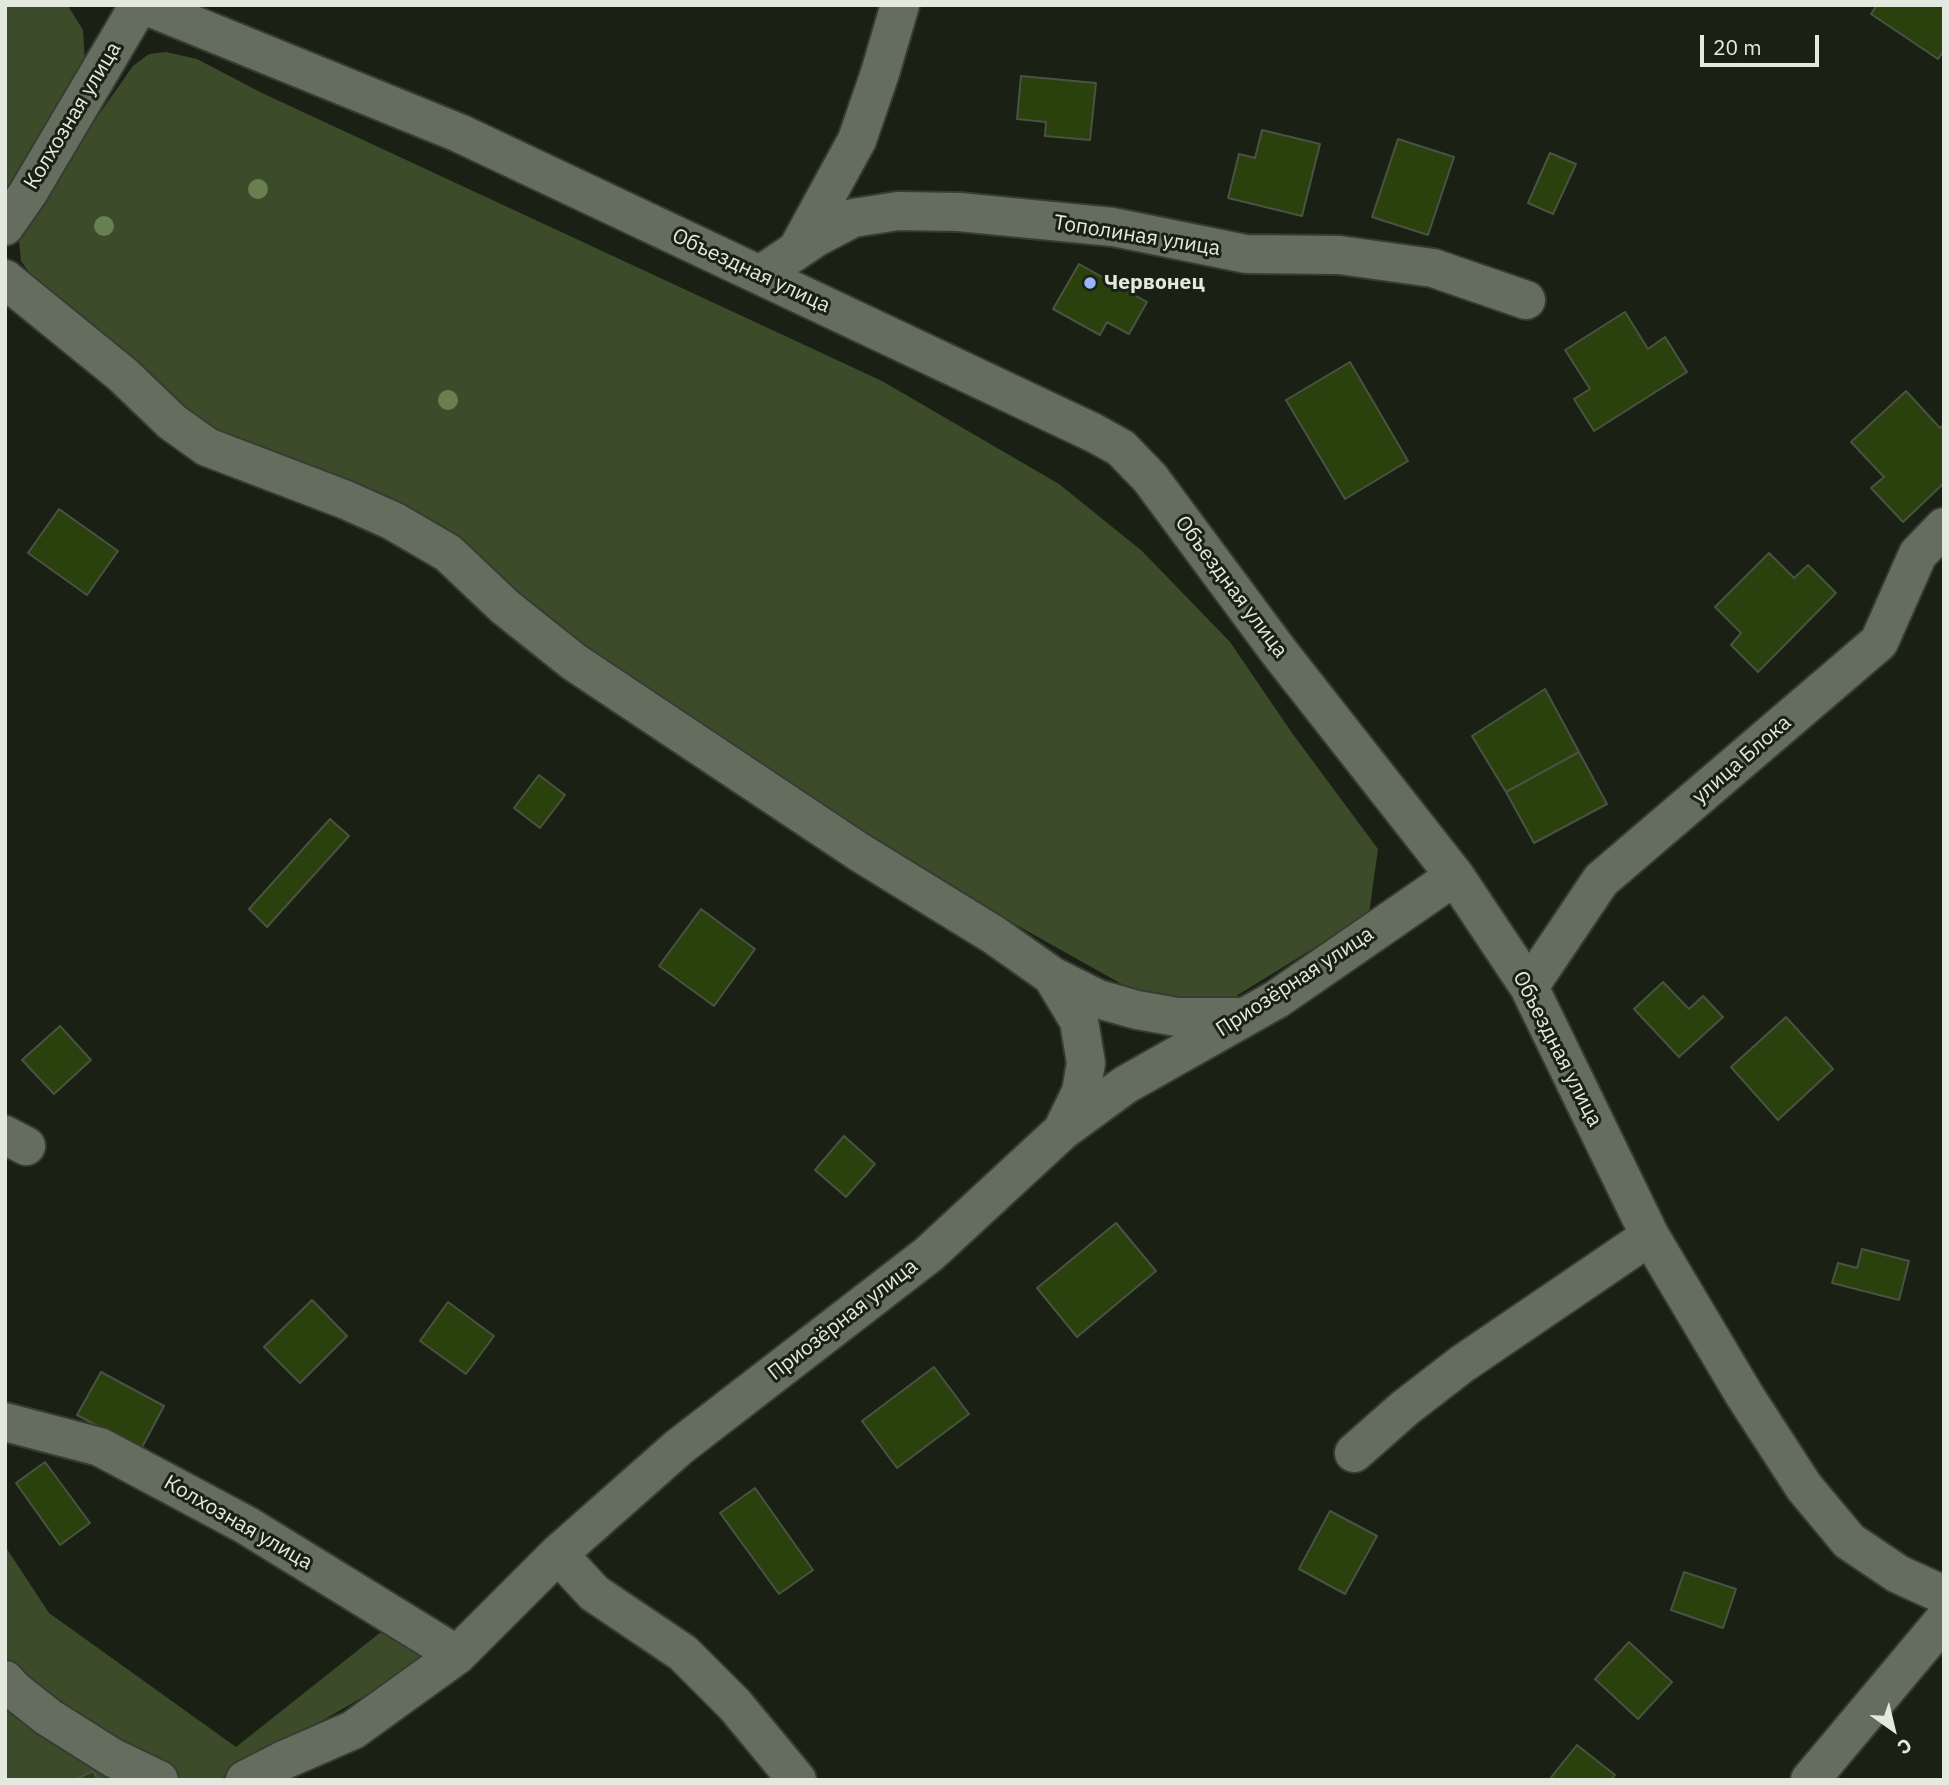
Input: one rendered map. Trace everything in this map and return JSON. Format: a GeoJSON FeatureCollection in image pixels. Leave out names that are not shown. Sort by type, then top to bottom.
{"type":"FeatureCollection","features":[{"type":"Feature","properties":{"kind":"street","name":"Колхозная улица"},"geometry":{"type":"LineString","coordinates":[[5,226],[28,193],[142,5]]}},
{"type":"Feature","properties":{"kind":"street","name":"Объездная улица"},"geometry":{"type":"LineString","coordinates":[[142,5],[458,133],[1121,448],[1150,478],[1279,652],[1455,876],[1529,987],[1650,1236],[1745,1396],[1804,1487],[1849,1541],[1898,1574],[1944,1595]]}},
{"type":"Feature","properties":{"kind":"street"},"geometry":{"type":"LineString","coordinates":[[797,250],[857,141],[900,5]]}},
{"type":"Feature","properties":{"kind":"street","name":"Тополиная улица"},"geometry":{"type":"LineString","coordinates":[[760,275],[853,218],[898,211],[959,212],[1113,228],[1246,254],[1339,255],[1433,268],[1526,300]]}},
{"type":"Feature","properties":{"kind":"street"},"geometry":{"type":"LineString","coordinates":[[5,279],[123,375],[172,422],[207,447],[346,500],[393,521],[448,553],[505,607],[574,662],[859,852],[994,935],[1052,976],[1098,999],[1137,1010],[1177,1017],[1247,1017]]}},
{"type":"Feature","properties":{"kind":"street","name":"улица Блока"},"geometry":{"type":"LineString","coordinates":[[1529,987],[1601,880],[1879,642],[1919,554],[1944,527]]}},
{"type":"Feature","properties":{"kind":"street","name":"Приозёрная улица"},"geometry":{"type":"LineString","coordinates":[[245,1780],[353,1730],[457,1655],[558,1554],[678,1447],[929,1254],[1062,1131],[1125,1085],[1277,999],[1455,876]]}},
{"type":"Feature","properties":{"kind":"street"},"geometry":{"type":"LineString","coordinates":[[1052,976],[1079,1021],[1086,1063],[1081,1092],[1062,1131]]}},
{"type":"Feature","properties":{"kind":"street"},"geometry":{"type":"LineString","coordinates":[[1354,1453],[1405,1408],[1462,1364],[1650,1236]]}},
{"type":"Feature","properties":{"kind":"street","name":"Колхозная улица"},"geometry":{"type":"LineString","coordinates":[[5,1422],[100,1447],[246,1525],[457,1655]]}},
{"type":"Feature","properties":{"kind":"street"},"geometry":{"type":"LineString","coordinates":[[558,1554],[594,1593],[683,1653],[735,1705],[797,1780]]}},
{"type":"Feature","properties":{"kind":"street"},"geometry":{"type":"LineString","coordinates":[[1810,1780],[1944,1620]]}},
{"type":"Feature","properties":{"kind":"street"},"geometry":{"type":"LineString","coordinates":[[5,1680],[48,1717],[113,1758],[159,1780]]}},
{"type":"Feature","properties":{"kind":"street"},"geometry":{"type":"LineString","coordinates":[[5,1707],[48,1717]]}},
{"type":"Feature","properties":{"kind":"green space"},"geometry":{"type":"Polygon","coordinates":[[[5,5],[68,6],[83,30],[85,64],[5,194],[5,5]]]}},
{"type":"Feature","properties":{"kind":"green space"},"geometry":{"type":"Polygon","coordinates":[[[166,52],[197,59],[262,93],[882,381],[1059,484],[1142,551],[1230,642],[1292,733],[1378,849],[1369,914],[1220,1006],[1143,996],[901,860],[532,614],[223,438],[141,378],[41,289],[21,261],[19,241],[28,215],[133,66],[149,54],[166,52]]]}},
{"type":"Feature","properties":{"kind":"green space"},"geometry":{"type":"Polygon","coordinates":[[[5,1546],[49,1613],[236,1747],[386,1628],[436,1655],[219,1780],[5,1780],[5,1546]]]}},
{"type":"Feature","properties":{"kind":"building"},"geometry":{"type":"Polygon","coordinates":[[[1877,5],[1944,5],[1944,50],[1938,59],[1871,14],[1877,5]]]}},
{"type":"Feature","properties":{"kind":"building"},"geometry":{"type":"Polygon","coordinates":[[[1021,76],[1096,83],[1090,140],[1045,136],[1046,122],[1017,119],[1021,76]]]}},
{"type":"Feature","properties":{"kind":"building"},"geometry":{"type":"Polygon","coordinates":[[[1262,130],[1320,144],[1302,216],[1228,198],[1239,154],[1255,158],[1262,130]]]}},
{"type":"Feature","properties":{"kind":"building"},"geometry":{"type":"Polygon","coordinates":[[[1398,139],[1454,157],[1428,235],[1372,217],[1398,139]]]}},
{"type":"Feature","properties":{"kind":"building"},"geometry":{"type":"Polygon","coordinates":[[[1550,153],[1576,164],[1553,214],[1528,203],[1550,153]]]}},
{"type":"Feature","properties":{"kind":"building","name":"Червонец"},"geometry":{"type":"Polygon","coordinates":[[[1079,264],[1147,302],[1129,334],[1107,322],[1100,335],[1053,309],[1079,264]]]}},
{"type":"Feature","properties":{"kind":"building"},"geometry":{"type":"Polygon","coordinates":[[[1625,312],[1648,349],[1665,337],[1687,372],[1594,431],[1574,399],[1590,389],[1565,350],[1625,312]]]}},
{"type":"Feature","properties":{"kind":"building"},"geometry":{"type":"Polygon","coordinates":[[[1350,362],[1408,461],[1345,499],[1286,400],[1350,362]]]}},
{"type":"Feature","properties":{"kind":"building"},"geometry":{"type":"Polygon","coordinates":[[[1906,391],[1940,428],[1944,424],[1944,483],[1903,522],[1871,488],[1884,477],[1851,442],[1906,391]]]}},
{"type":"Feature","properties":{"kind":"building"},"geometry":{"type":"Polygon","coordinates":[[[59,509],[118,551],[87,595],[28,553],[59,509]]]}},
{"type":"Feature","properties":{"kind":"building"},"geometry":{"type":"Polygon","coordinates":[[[1769,553],[1794,578],[1808,565],[1836,593],[1758,672],[1731,645],[1741,633],[1715,607],[1769,553]]]}},
{"type":"Feature","properties":{"kind":"building"},"geometry":{"type":"Polygon","coordinates":[[[1545,689],[1579,752],[1506,792],[1472,736],[1545,689]]]}},
{"type":"Feature","properties":{"kind":"building"},"geometry":{"type":"Polygon","coordinates":[[[1579,752],[1607,804],[1534,843],[1506,792],[1579,752]]]}},
{"type":"Feature","properties":{"kind":"building"},"geometry":{"type":"Polygon","coordinates":[[[539,775],[565,795],[540,828],[514,808],[539,775]]]}},
{"type":"Feature","properties":{"kind":"building"},"geometry":{"type":"Polygon","coordinates":[[[330,819],[349,836],[267,927],[249,909],[330,819]]]}},
{"type":"Feature","properties":{"kind":"building"},"geometry":{"type":"Polygon","coordinates":[[[701,909],[755,949],[714,1006],[659,966],[701,909]]]}},
{"type":"Feature","properties":{"kind":"building"},"geometry":{"type":"Polygon","coordinates":[[[1663,982],[1689,1009],[1703,996],[1723,1017],[1679,1057],[1634,1009],[1663,982]]]}},
{"type":"Feature","properties":{"kind":"building"},"geometry":{"type":"Polygon","coordinates":[[[1786,1017],[1833,1069],[1778,1120],[1731,1067],[1786,1017]]]}},
{"type":"Feature","properties":{"kind":"building"},"geometry":{"type":"Polygon","coordinates":[[[60,1026],[91,1060],[54,1094],[22,1060],[60,1026]]]}},
{"type":"Feature","properties":{"kind":"building"},"geometry":{"type":"Polygon","coordinates":[[[844,1136],[875,1164],[846,1197],[815,1170],[844,1136]]]}},
{"type":"Feature","properties":{"kind":"building"},"geometry":{"type":"Polygon","coordinates":[[[1116,1223],[1156,1271],[1077,1337],[1037,1288],[1116,1223]]]}},
{"type":"Feature","properties":{"kind":"building"},"geometry":{"type":"Polygon","coordinates":[[[1862,1249],[1909,1261],[1899,1300],[1832,1283],[1838,1263],[1857,1268],[1862,1249]]]}},
{"type":"Feature","properties":{"kind":"building"},"geometry":{"type":"Polygon","coordinates":[[[312,1300],[347,1336],[300,1383],[264,1347],[312,1300]]]}},
{"type":"Feature","properties":{"kind":"building"},"geometry":{"type":"Polygon","coordinates":[[[448,1302],[494,1336],[466,1374],[420,1341],[448,1302]]]}},
{"type":"Feature","properties":{"kind":"building"},"geometry":{"type":"Polygon","coordinates":[[[934,1367],[969,1414],[897,1468],[862,1421],[934,1367]]]}},
{"type":"Feature","properties":{"kind":"building"},"geometry":{"type":"Polygon","coordinates":[[[101,1372],[164,1406],[141,1449],[77,1415],[101,1372]]]}},
{"type":"Feature","properties":{"kind":"building"},"geometry":{"type":"Polygon","coordinates":[[[45,1462],[90,1523],[60,1545],[16,1483],[45,1462]]]}},
{"type":"Feature","properties":{"kind":"building"},"geometry":{"type":"Polygon","coordinates":[[[755,1488],[813,1570],[779,1594],[720,1513],[755,1488]]]}},
{"type":"Feature","properties":{"kind":"building"},"geometry":{"type":"Polygon","coordinates":[[[1330,1511],[1377,1536],[1345,1594],[1299,1569],[1330,1511]]]}},
{"type":"Feature","properties":{"kind":"building"},"geometry":{"type":"Polygon","coordinates":[[[1684,1572],[1736,1589],[1723,1628],[1671,1610],[1684,1572]]]}},
{"type":"Feature","properties":{"kind":"building"},"geometry":{"type":"Polygon","coordinates":[[[1629,1642],[1672,1682],[1638,1719],[1595,1679],[1629,1642]]]}},
{"type":"Feature","properties":{"kind":"building"},"geometry":{"type":"Polygon","coordinates":[[[1577,1745],[1615,1775],[1611,1780],[1549,1780],[1577,1745]]]}},
{"type":"Feature","properties":{"kind":"building"},"geometry":{"type":"Polygon","coordinates":[[[93,1771],[98,1780],[75,1780],[93,1771]]]}},
{"type":"Feature","properties":{"kind":"place","name":"Червонец"},"geometry":{"type":"Point","coordinates":[1090,283]}}]}
